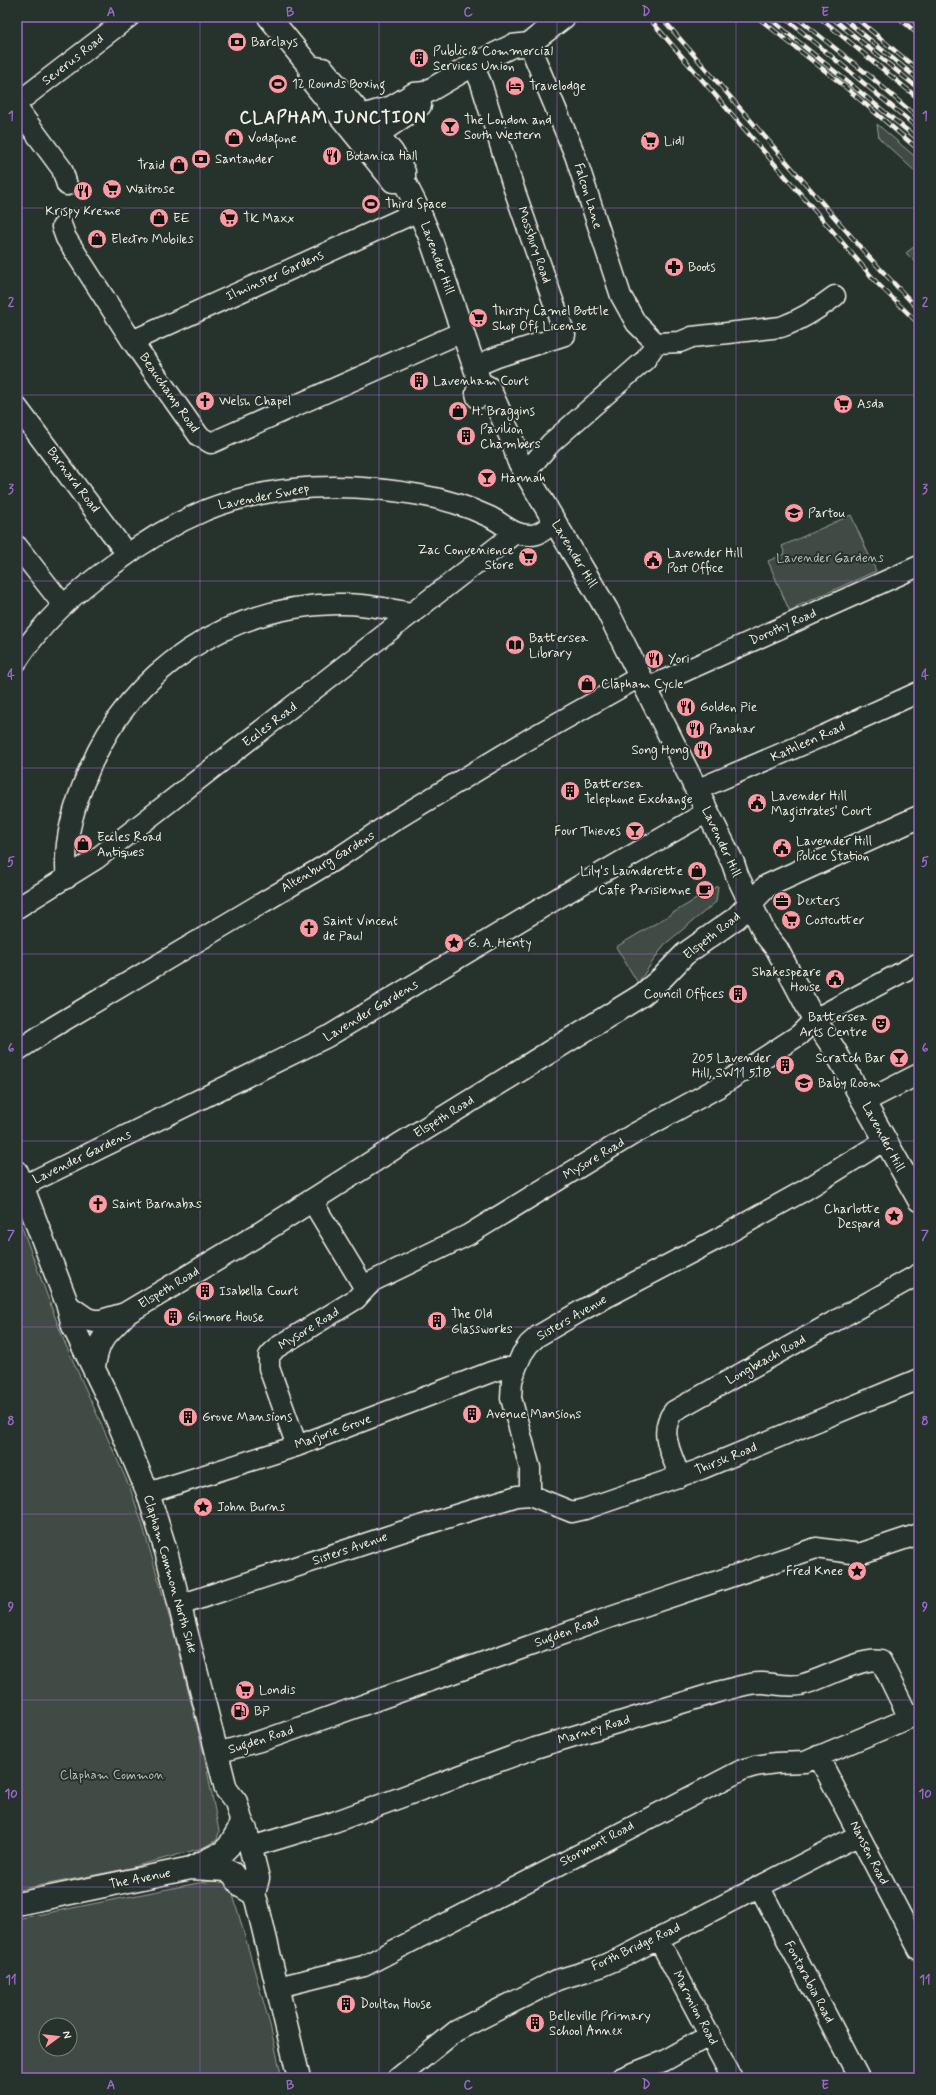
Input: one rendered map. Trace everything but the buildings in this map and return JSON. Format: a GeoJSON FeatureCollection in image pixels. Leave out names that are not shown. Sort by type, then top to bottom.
{"type":"FeatureCollection","features":[{"type":"Feature","properties":{"kind":"main road","name":"Lavender Hill"},"geometry":{"type":"LineString","coordinates":[[269,17],[310,67],[323,69],[354,119],[370,139],[404,172],[404,181],[419,211],[478,374],[489,388],[500,410],[521,466],[602,602],[644,682],[733,863],[737,875],[765,934],[777,949],[884,1140],[916,1188]]}},
{"type":"Feature","properties":{"kind":"main road"},"geometry":{"type":"LineString","coordinates":[[354,119],[392,107],[414,94],[425,93],[473,65],[518,44],[529,44],[564,17]]}},
{"type":"Feature","properties":{"kind":"main road"},"geometry":{"type":"LineString","coordinates":[[370,139],[420,105],[425,93]]}},
{"type":"Feature","properties":{"kind":"main road","name":"Elspeth Road"},"geometry":{"type":"LineString","coordinates":[[68,1306],[87,1319],[101,1321],[125,1314],[256,1236],[399,1145],[642,995],[663,977],[685,954],[729,923],[751,904],[767,886],[919,817]]}},
{"type":"Feature","properties":{"kind":"main road","name":"Clapham Common North Side"},"geometry":{"type":"LineString","coordinates":[[20,1179],[76,1331],[86,1354],[94,1366],[148,1493],[166,1551],[226,1789],[236,1802],[254,1894]]}},
{"type":"Feature","properties":{"kind":"main road","name":"Elspeth Road"},"geometry":{"type":"LineString","coordinates":[[94,1366],[98,1345],[101,1339],[125,1314]]}},
{"type":"Feature","properties":{"kind":"main road","name":"The Avenue"},"geometry":{"type":"LineString","coordinates":[[17,1904],[191,1868],[223,1852],[242,1836]]}},
{"type":"Feature","properties":{"kind":"main road"},"geometry":{"type":"LineString","coordinates":[[191,1868],[226,1870],[232,1873],[242,1887],[254,1894],[278,1987],[299,2078]]}},
{"type":"Feature","properties":{"kind":"street","name":"Severus Road"},"geometry":{"type":"LineString","coordinates":[[17,103],[129,17]]}},
{"type":"Feature","properties":{"kind":"street","name":"Falcon Lane"},"geometry":{"type":"LineString","coordinates":[[529,44],[575,155],[621,296],[636,323],[656,343]]}},
{"type":"Feature","properties":{"kind":"street","name":"Mossbury Road"},"geometry":{"type":"LineString","coordinates":[[473,65],[481,83],[513,186],[565,335],[497,356],[478,374]]}},
{"type":"Feature","properties":{"kind":"street"},"geometry":{"type":"LineString","coordinates":[[17,108],[62,169],[67,185]]}},
{"type":"Feature","properties":{"kind":"street","name":"Ilminster Gardens"},"geometry":{"type":"LineString","coordinates":[[132,341],[419,211]]}},
{"type":"Feature","properties":{"kind":"street","name":"Beauchamp Road"},"geometry":{"type":"LineString","coordinates":[[62,227],[66,238],[132,341],[199,436],[211,442],[462,332]]}},
{"type":"Feature","properties":{"kind":"street"},"geometry":{"type":"LineString","coordinates":[[521,466],[551,443],[645,360],[656,343],[680,342],[692,337],[781,327],[794,323],[817,310],[835,296]]}},
{"type":"Feature","properties":{"kind":"street","name":"Barnard Road"},"geometry":{"type":"LineString","coordinates":[[17,407],[127,554]]}},
{"type":"Feature","properties":{"kind":"street","name":"Lavender Sweep"},"geometry":{"type":"LineString","coordinates":[[17,661],[44,624],[96,576],[127,554],[185,520],[221,505],[272,493],[333,486],[376,488],[422,495],[443,500],[491,517],[515,533],[533,535],[540,533],[555,522]]}},
{"type":"Feature","properties":{"kind":"street","name":"Eccles Road"},"geometry":{"type":"LineString","coordinates":[[17,908],[67,878],[134,831],[515,533]]}},
{"type":"Feature","properties":{"kind":"street"},"geometry":{"type":"LineString","coordinates":[[17,546],[63,605]]}},
{"type":"Feature","properties":{"kind":"street","name":"Dorothy Road"},"geometry":{"type":"LineString","coordinates":[[644,682],[715,656],[919,566]]}},
{"type":"Feature","properties":{"kind":"street"},"geometry":{"type":"LineString","coordinates":[[67,878],[66,864],[71,823],[79,793],[93,760],[113,723],[144,685],[160,670],[189,649],[216,634],[262,615],[278,611],[300,607],[363,604],[413,613]]}},
{"type":"Feature","properties":{"kind":"street","name":"Altenburg Gardens"},"geometry":{"type":"LineString","coordinates":[[17,1051],[54,1027],[341,856],[402,816],[558,723],[644,682]]}},
{"type":"Feature","properties":{"kind":"street","name":"Kathleen Road"},"geometry":{"type":"LineString","coordinates":[[696,790],[825,735],[919,692]]}},
{"type":"Feature","properties":{"kind":"street","name":"Lavender Gardens"},"geometry":{"type":"LineString","coordinates":[[20,1179],[327,1038],[558,898],[707,812]]}},
{"type":"Feature","properties":{"kind":"street","name":"Mysore Road"},"geometry":{"type":"LineString","coordinates":[[297,1446],[270,1368],[269,1356],[276,1348],[356,1299],[373,1281],[468,1235],[632,1135],[716,1088],[799,1035],[815,1019],[919,964]]}},
{"type":"Feature","properties":{"kind":"street"},"geometry":{"type":"LineString","coordinates":[[864,1102],[919,1074]]}},
{"type":"Feature","properties":{"kind":"street","name":"Sisters Avenue"},"geometry":{"type":"LineString","coordinates":[[180,1605],[488,1504],[530,1494],[530,1468],[511,1398],[512,1381],[516,1368],[522,1354],[529,1344],[538,1336],[586,1308],[719,1238],[805,1190],[884,1140]]}},
{"type":"Feature","properties":{"kind":"street"},"geometry":{"type":"LineString","coordinates":[[312,1201],[366,1288]]}},
{"type":"Feature","properties":{"kind":"street","name":"Longbeach Road"},"geometry":{"type":"LineString","coordinates":[[680,1477],[666,1434],[666,1424],[674,1411],[919,1274]]}},
{"type":"Feature","properties":{"kind":"street","name":"Marjorie Grove"},"geometry":{"type":"LineString","coordinates":[[148,1493],[297,1446],[491,1372],[504,1368],[516,1368]]}},
{"type":"Feature","properties":{"kind":"street","name":"Thirsk Road"},"geometry":{"type":"LineString","coordinates":[[530,1494],[572,1512],[585,1509],[680,1477],[919,1379]]}},
{"type":"Feature","properties":{"kind":"street","name":"Sugden Road"},"geometry":{"type":"LineString","coordinates":[[217,1753],[274,1736],[608,1618],[816,1548],[860,1554],[919,1534]]}},
{"type":"Feature","properties":{"kind":"street","name":"Marney Road"},"geometry":{"type":"LineString","coordinates":[[242,1836],[334,1822],[535,1748],[721,1691],[747,1684],[763,1683],[784,1686],[800,1685],[868,1661],[881,1661],[916,1715]]}},
{"type":"Feature","properties":{"kind":"street","name":"Stormont Road"},"geometry":{"type":"LineString","coordinates":[[278,1987],[364,1966],[742,1770],[755,1766],[776,1763],[798,1764],[916,1715]]}},
{"type":"Feature","properties":{"kind":"street","name":"Nansen Road"},"geometry":{"type":"LineString","coordinates":[[818,1756],[919,1950]]}},
{"type":"Feature","properties":{"kind":"street","name":"Forth Bridge Road"},"geometry":{"type":"LineString","coordinates":[[398,2078],[456,2031],[557,1980],[597,1968],[859,1834]]}},
{"type":"Feature","properties":{"kind":"street","name":"Fontarabia Road"},"geometry":{"type":"LineString","coordinates":[[759,1886],[859,2078]]}},
{"type":"Feature","properties":{"kind":"street","name":"Marmion Road"},"geometry":{"type":"LineString","coordinates":[[658,1938],[732,2078]]}},
{"type":"Feature","properties":{"kind":"street"},"geometry":{"type":"LineString","coordinates":[[621,2078],[664,2061],[710,2035]]}},
{"type":"Feature","properties":{"kind":"green space"},"geometry":{"type":"Polygon","coordinates":[[[877,124],[919,160],[919,175],[879,138],[877,124]]]}},
{"type":"Feature","properties":{"kind":"green space"},"geometry":{"type":"Polygon","coordinates":[[[919,243],[919,266],[906,253],[919,243]]]}},
{"type":"Feature","properties":{"kind":"green space","name":"Lavender Gardens"},"geometry":{"type":"Polygon","coordinates":[[[851,515],[876,571],[789,610],[768,561],[785,554],[782,546],[851,515]]]}},
{"type":"Feature","properties":{"kind":"green space"},"geometry":{"type":"Polygon","coordinates":[[[718,886],[716,902],[664,945],[638,983],[616,947],[718,886]]]}},
{"type":"Feature","properties":{"kind":"green space","name":"Clapham Common"},"geometry":{"type":"Polygon","coordinates":[[[17,1214],[64,1341],[130,1488],[142,1523],[173,1630],[203,1750],[219,1831],[217,1840],[202,1848],[126,1869],[17,1890],[17,1214]]]}},
{"type":"Feature","properties":{"kind":"green space"},"geometry":{"type":"Polygon","coordinates":[[[218,1881],[226,1883],[232,1891],[270,2025],[282,2078],[17,2078],[17,1919],[203,1882],[218,1881]]]}},
{"type":"Feature","properties":{"kind":"railway"},"geometry":{"type":"LineString","coordinates":[[648,17],[878,284],[919,324]]}},
{"type":"Feature","properties":{"kind":"railway"},"geometry":{"type":"LineString","coordinates":[[661,17],[869,257],[919,310]]}},
{"type":"Feature","properties":{"kind":"railway"},"geometry":{"type":"LineString","coordinates":[[757,17],[843,85],[919,150]]}},
{"type":"Feature","properties":{"kind":"railway"},"geometry":{"type":"LineString","coordinates":[[768,17],[919,140]]}},
{"type":"Feature","properties":{"kind":"railway"},"geometry":{"type":"LineString","coordinates":[[784,17],[919,129]]}},
{"type":"Feature","properties":{"kind":"railway"},"geometry":{"type":"LineString","coordinates":[[796,17],[871,77],[919,119]]}},
{"type":"Feature","properties":{"kind":"railway"},"geometry":{"type":"LineString","coordinates":[[819,17],[919,99]]}},
{"type":"Feature","properties":{"kind":"railway"},"geometry":{"type":"LineString","coordinates":[[831,17],[919,89]]}},
{"type":"Feature","properties":{"kind":"railway"},"geometry":{"type":"LineString","coordinates":[[842,17],[919,80]]}},
{"type":"Feature","properties":{"kind":"railway"},"geometry":{"type":"LineString","coordinates":[[855,17],[919,71]]}},
{"type":"Feature","properties":{"kind":"railway"},"geometry":{"type":"LineString","coordinates":[[898,17],[919,35]]}},
{"type":"Feature","properties":{"kind":"railway"},"geometry":{"type":"LineString","coordinates":[[909,17],[919,26]]}},
{"type":"Feature","properties":{"kind":"place","name":"Barclays"},"geometry":{"type":"Point","coordinates":[237,42]}},
{"type":"Feature","properties":{"kind":"place","name":"Public & Commercial Services Union"},"geometry":{"type":"Point","coordinates":[419,58]}},
{"type":"Feature","properties":{"kind":"place","name":"12 Rounds Boxing"},"geometry":{"type":"Point","coordinates":[278,84]}},
{"type":"Feature","properties":{"kind":"place","name":"Travelodge"},"geometry":{"type":"Point","coordinates":[515,86]}},
{"type":"Feature","properties":{"kind":"place","name":"The London and South Western"},"geometry":{"type":"Point","coordinates":[450,127]}},
{"type":"Feature","properties":{"kind":"place","name":"Vodafone"},"geometry":{"type":"Point","coordinates":[234,138]}},
{"type":"Feature","properties":{"kind":"place","name":"Lidl"},"geometry":{"type":"Point","coordinates":[650,141]}},
{"type":"Feature","properties":{"kind":"place","name":"Botanica Hall"},"geometry":{"type":"Point","coordinates":[332,156]}},
{"type":"Feature","properties":{"kind":"place","name":"Santander"},"geometry":{"type":"Point","coordinates":[201,159]}},
{"type":"Feature","properties":{"kind":"place","name":"Traid"},"geometry":{"type":"Point","coordinates":[179,165]}},
{"type":"Feature","properties":{"kind":"place","name":"Waitrose"},"geometry":{"type":"Point","coordinates":[112,189]}},
{"type":"Feature","properties":{"kind":"place","name":"Krispy Kreme"},"geometry":{"type":"Point","coordinates":[83,191]}},
{"type":"Feature","properties":{"kind":"place","name":"Third Space"},"geometry":{"type":"Point","coordinates":[371,204]}},
{"type":"Feature","properties":{"kind":"place","name":"EE"},"geometry":{"type":"Point","coordinates":[159,218]}},
{"type":"Feature","properties":{"kind":"place","name":"TK Maxx"},"geometry":{"type":"Point","coordinates":[229,218]}},
{"type":"Feature","properties":{"kind":"place","name":"Electro Mobiles"},"geometry":{"type":"Point","coordinates":[97,239]}},
{"type":"Feature","properties":{"kind":"place","name":"Boots"},"geometry":{"type":"Point","coordinates":[674,267]}},
{"type":"Feature","properties":{"kind":"place","name":"Thirsty Camel Bottle Shop Off License"},"geometry":{"type":"Point","coordinates":[478,318]}},
{"type":"Feature","properties":{"kind":"place","name":"Lavenham Court"},"geometry":{"type":"Point","coordinates":[419,381]}},
{"type":"Feature","properties":{"kind":"place","name":"Welsh Chapel"},"geometry":{"type":"Point","coordinates":[205,401]}},
{"type":"Feature","properties":{"kind":"place","name":"Asda"},"geometry":{"type":"Point","coordinates":[843,404]}},
{"type":"Feature","properties":{"kind":"place","name":"H. Braggins"},"geometry":{"type":"Point","coordinates":[458,411]}},
{"type":"Feature","properties":{"kind":"place","name":"Pavilion Chambers"},"geometry":{"type":"Point","coordinates":[466,436]}},
{"type":"Feature","properties":{"kind":"place","name":"Hannah"},"geometry":{"type":"Point","coordinates":[487,478]}},
{"type":"Feature","properties":{"kind":"place","name":"Partou"},"geometry":{"type":"Point","coordinates":[794,513]}},
{"type":"Feature","properties":{"kind":"place","name":"Zac Convenience Store"},"geometry":{"type":"Point","coordinates":[528,557]}},
{"type":"Feature","properties":{"kind":"place","name":"Lavender Hill Post Office"},"geometry":{"type":"Point","coordinates":[653,560]}},
{"type":"Feature","properties":{"kind":"place","name":"Battersea Library"},"geometry":{"type":"Point","coordinates":[515,645]}},
{"type":"Feature","properties":{"kind":"place","name":"Yori"},"geometry":{"type":"Point","coordinates":[654,659]}},
{"type":"Feature","properties":{"kind":"place","name":"Clapham Cycle"},"geometry":{"type":"Point","coordinates":[587,684]}},
{"type":"Feature","properties":{"kind":"place","name":"Golden Pie"},"geometry":{"type":"Point","coordinates":[686,707]}},
{"type":"Feature","properties":{"kind":"place","name":"Panahar"},"geometry":{"type":"Point","coordinates":[695,729]}},
{"type":"Feature","properties":{"kind":"place","name":"Song Hong"},"geometry":{"type":"Point","coordinates":[703,750]}},
{"type":"Feature","properties":{"kind":"place","name":"Battersea Telephone Exchange"},"geometry":{"type":"Point","coordinates":[570,791]}},
{"type":"Feature","properties":{"kind":"place","name":"Lavender Hill Magistrates' Court"},"geometry":{"type":"Point","coordinates":[757,803]}},
{"type":"Feature","properties":{"kind":"place","name":"Four Thieves"},"geometry":{"type":"Point","coordinates":[635,831]}},
{"type":"Feature","properties":{"kind":"place","name":"Eccles Road Antiques"},"geometry":{"type":"Point","coordinates":[83,844]}},
{"type":"Feature","properties":{"kind":"place","name":"Lavender Hill Police Station"},"geometry":{"type":"Point","coordinates":[782,848]}},
{"type":"Feature","properties":{"kind":"place","name":"Lily's Launderette"},"geometry":{"type":"Point","coordinates":[697,871]}},
{"type":"Feature","properties":{"kind":"place","name":"Cafe Parisienne"},"geometry":{"type":"Point","coordinates":[705,890]}},
{"type":"Feature","properties":{"kind":"place","name":"Dexters"},"geometry":{"type":"Point","coordinates":[782,901]}},
{"type":"Feature","properties":{"kind":"place","name":"Costcutter"},"geometry":{"type":"Point","coordinates":[791,920]}},
{"type":"Feature","properties":{"kind":"place","name":"Saint Vincent de Paul"},"geometry":{"type":"Point","coordinates":[309,928]}},
{"type":"Feature","properties":{"kind":"place","name":"G. A. Henty"},"geometry":{"type":"Point","coordinates":[454,943]}},
{"type":"Feature","properties":{"kind":"place","name":"Shakespeare House"},"geometry":{"type":"Point","coordinates":[835,979]}},
{"type":"Feature","properties":{"kind":"place","name":"Council Offices"},"geometry":{"type":"Point","coordinates":[738,994]}},
{"type":"Feature","properties":{"kind":"place","name":"Battersea Arts Centre"},"geometry":{"type":"Point","coordinates":[881,1024]}},
{"type":"Feature","properties":{"kind":"place","name":"Scratch Bar"},"geometry":{"type":"Point","coordinates":[899,1058]}},
{"type":"Feature","properties":{"kind":"place","name":"205 Lavender Hill, SW11 5TB"},"geometry":{"type":"Point","coordinates":[785,1065]}},
{"type":"Feature","properties":{"kind":"place","name":"Baby Room"},"geometry":{"type":"Point","coordinates":[804,1083]}},
{"type":"Feature","properties":{"kind":"place","name":"Saint Barnabas"},"geometry":{"type":"Point","coordinates":[98,1204]}},
{"type":"Feature","properties":{"kind":"place","name":"Charlotte Despard"},"geometry":{"type":"Point","coordinates":[894,1216]}},
{"type":"Feature","properties":{"kind":"place","name":"Isabella Court"},"geometry":{"type":"Point","coordinates":[205,1291]}},
{"type":"Feature","properties":{"kind":"place","name":"Gilmore House"},"geometry":{"type":"Point","coordinates":[173,1317]}},
{"type":"Feature","properties":{"kind":"place","name":"The Old Glassworks"},"geometry":{"type":"Point","coordinates":[437,1321]}},
{"type":"Feature","properties":{"kind":"place","name":"Avenue Mansions"},"geometry":{"type":"Point","coordinates":[472,1414]}},
{"type":"Feature","properties":{"kind":"place","name":"Grove Mansions"},"geometry":{"type":"Point","coordinates":[188,1417]}},
{"type":"Feature","properties":{"kind":"place","name":"John Burns"},"geometry":{"type":"Point","coordinates":[203,1507]}},
{"type":"Feature","properties":{"kind":"place","name":"Fred Knee"},"geometry":{"type":"Point","coordinates":[857,1571]}},
{"type":"Feature","properties":{"kind":"place","name":"Londis"},"geometry":{"type":"Point","coordinates":[245,1690]}},
{"type":"Feature","properties":{"kind":"place","name":"BP"},"geometry":{"type":"Point","coordinates":[240,1711]}},
{"type":"Feature","properties":{"kind":"place","name":"Doulton House"},"geometry":{"type":"Point","coordinates":[346,2004]}},
{"type":"Feature","properties":{"kind":"place","name":"Belleville Primary School Annex"},"geometry":{"type":"Point","coordinates":[535,2023]}},
{"type":"Feature","properties":{"kind":"district","name":"CLAPHAM JUNCTION"},"geometry":{"type":"Point","coordinates":[333,118]}}]}
